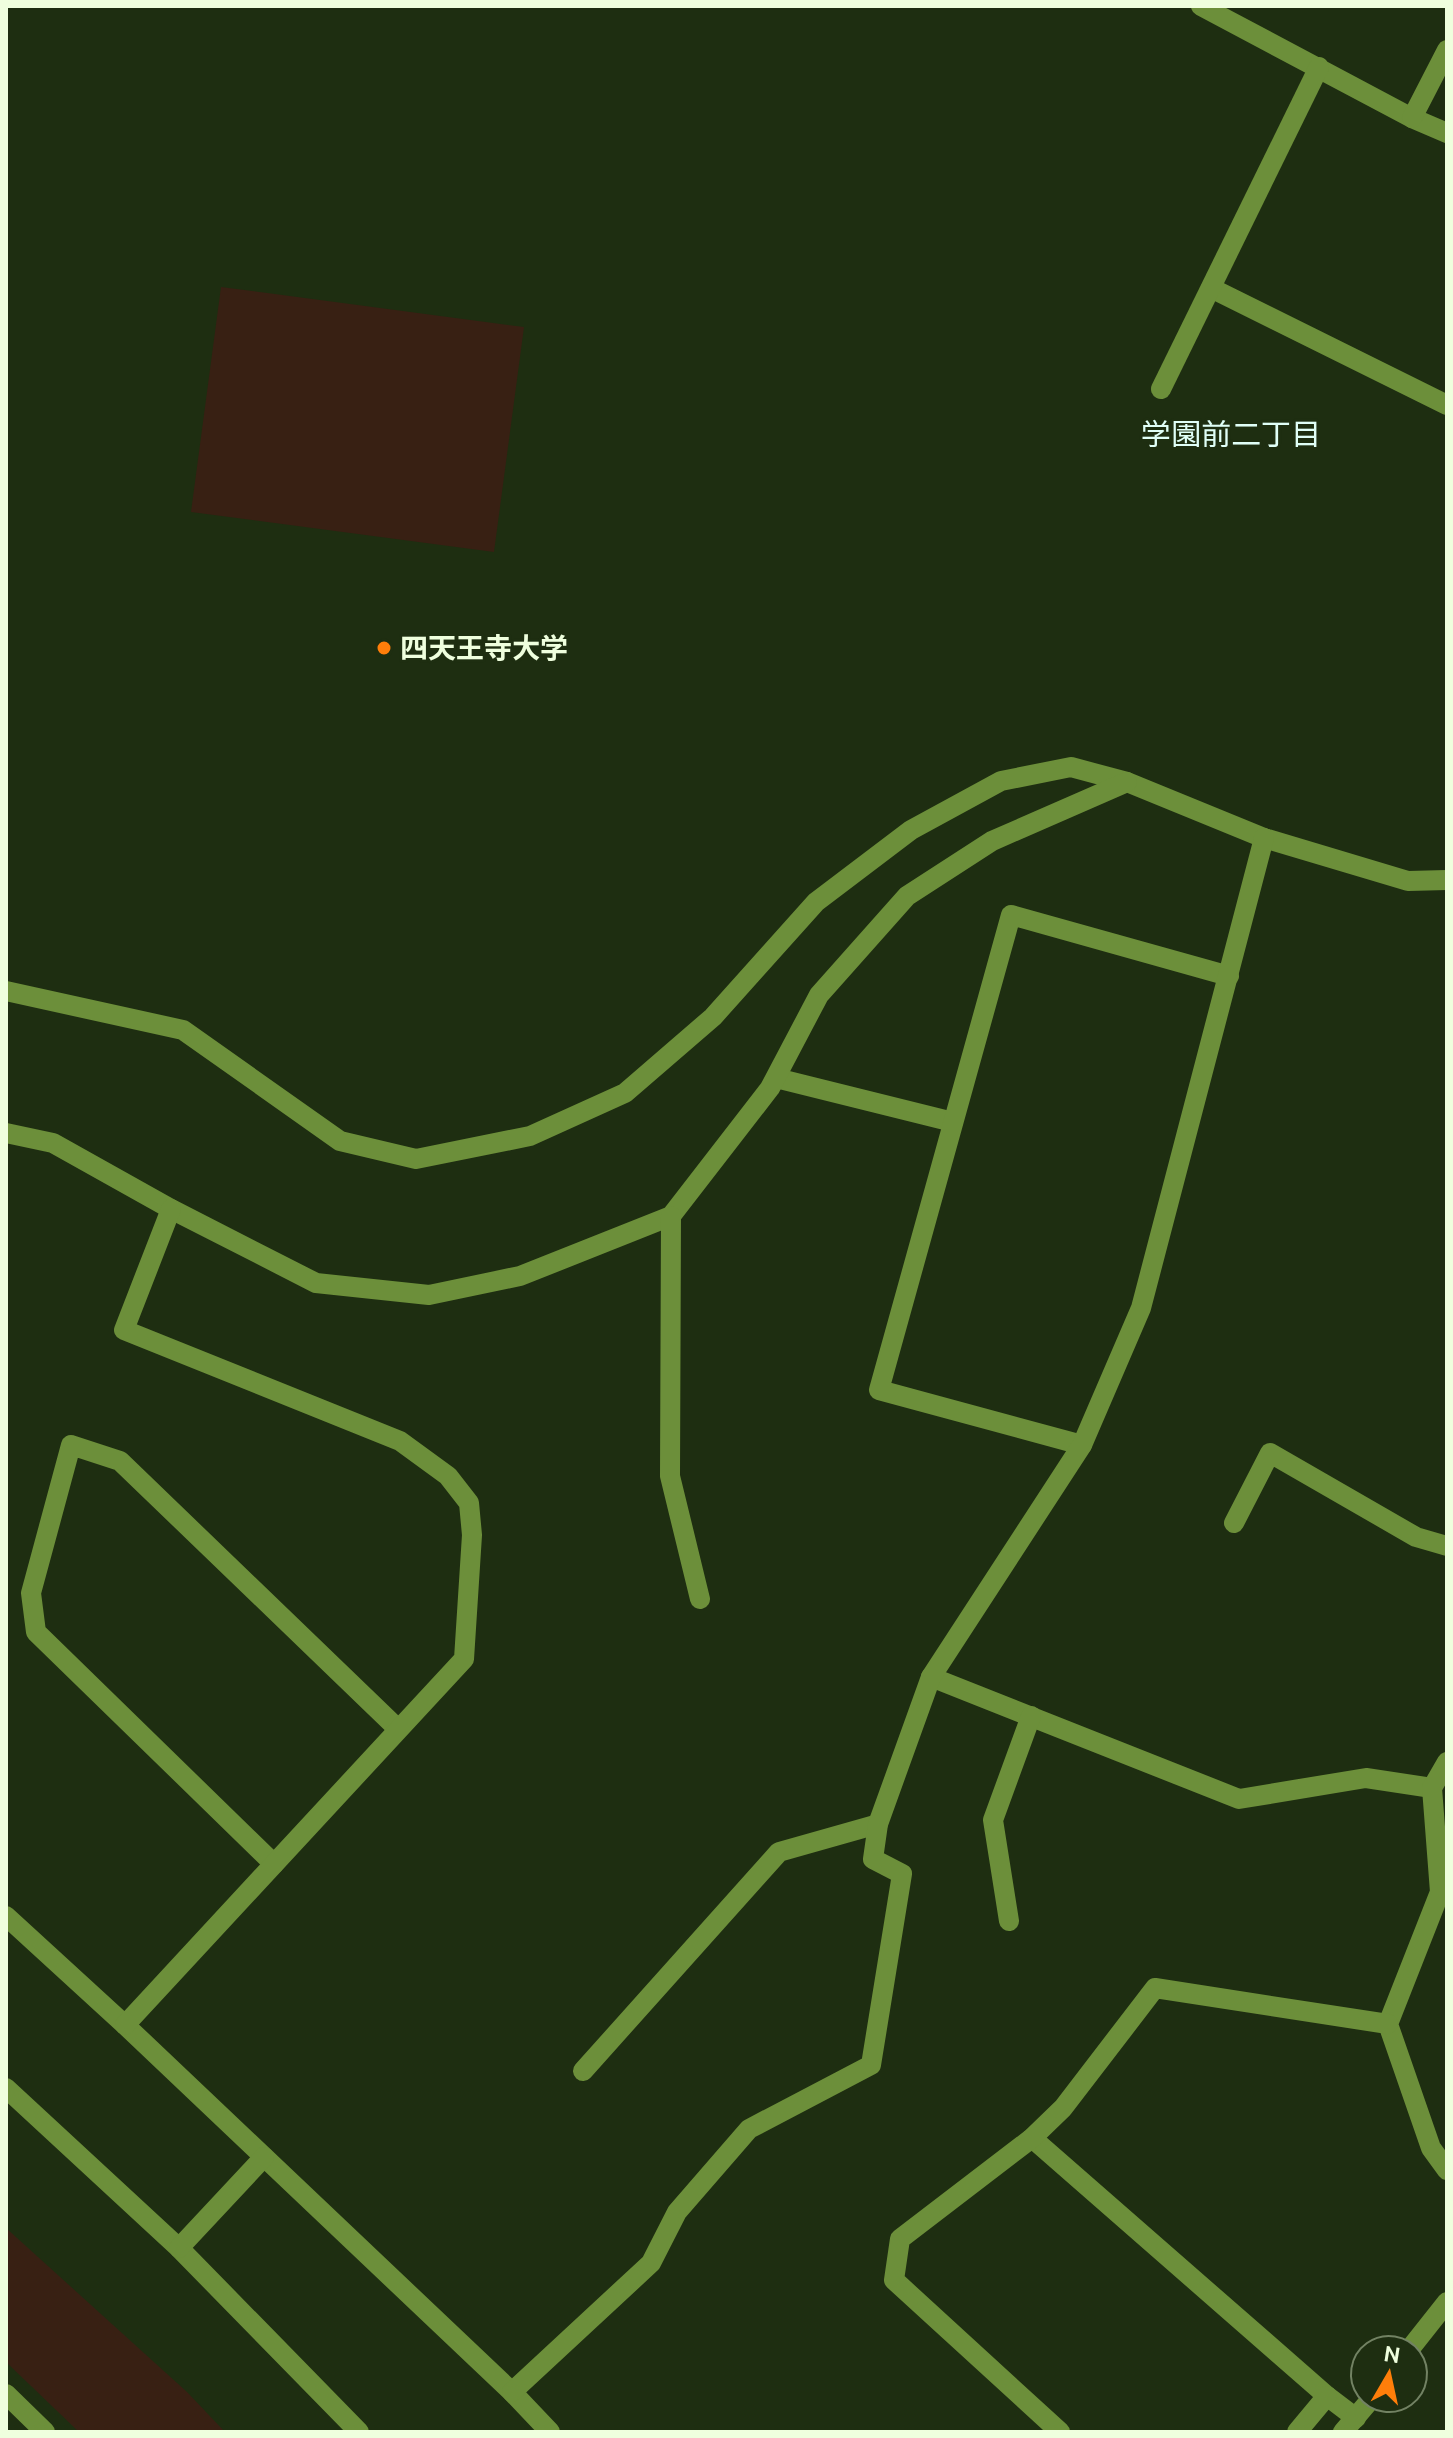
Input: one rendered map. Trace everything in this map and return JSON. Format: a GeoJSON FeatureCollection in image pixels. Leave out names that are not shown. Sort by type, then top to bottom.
{"type":"FeatureCollection","features":[{"type":"Feature","properties":{"kind":"street"},"geometry":{"type":"LineString","coordinates":[[1201,6],[1412,118],[1447,133]]}},
{"type":"Feature","properties":{"kind":"street"},"geometry":{"type":"LineString","coordinates":[[1412,118],[1447,50]]}},
{"type":"Feature","properties":{"kind":"street"},"geometry":{"type":"LineString","coordinates":[[1161,389],[1319,67]]}},
{"type":"Feature","properties":{"kind":"street"},"geometry":{"type":"LineString","coordinates":[[1211,288],[1447,405]]}},
{"type":"Feature","properties":{"kind":"street"},"geometry":{"type":"LineString","coordinates":[[6,991],[183,1030],[340,1141],[416,1159],[530,1136],[625,1093],[713,1017],[816,902],[911,830],[1001,781],[1071,767],[1127,782],[1264,838],[1408,881],[1447,880]]}},
{"type":"Feature","properties":{"kind":"street"},"geometry":{"type":"LineString","coordinates":[[6,1133],[53,1143],[171,1209],[316,1283],[429,1295],[520,1276],[671,1216],[776,1078],[819,995],[907,896],[992,841],[1127,782]]}},
{"type":"Feature","properties":{"kind":"street"},"geometry":{"type":"LineString","coordinates":[[512,2392],[651,2263],[677,2212],[749,2129],[871,2065],[902,1874],[873,1859],[878,1824],[931,1677],[1082,1445],[1141,1308],[1264,838]]}},
{"type":"Feature","properties":{"kind":"street"},"geometry":{"type":"LineString","coordinates":[[1082,1445],[879,1390],[1011,915],[1229,976]]}},
{"type":"Feature","properties":{"kind":"street"},"geometry":{"type":"LineString","coordinates":[[776,1078],[953,1122]]}},
{"type":"Feature","properties":{"kind":"street"},"geometry":{"type":"LineString","coordinates":[[125,2025],[464,1659],[472,1535],[469,1503],[448,1476],[400,1441],[124,1330],[171,1209]]}},
{"type":"Feature","properties":{"kind":"street"},"geometry":{"type":"LineString","coordinates":[[671,1216],[670,1476],[700,1599]]}},
{"type":"Feature","properties":{"kind":"street"},"geometry":{"type":"LineString","coordinates":[[274,1864],[36,1632],[31,1593],[71,1445],[120,1461],[398,1729]]}},
{"type":"Feature","properties":{"kind":"street"},"geometry":{"type":"LineString","coordinates":[[1234,1523],[1270,1453],[1416,1537],[1447,1546]]}},
{"type":"Feature","properties":{"kind":"street"},"geometry":{"type":"LineString","coordinates":[[931,1677],[1239,1799],[1366,1778],[1432,1788]]}},
{"type":"Feature","properties":{"kind":"street"},"geometry":{"type":"LineString","coordinates":[[1009,1921],[993,1820],[1031,1716]]}},
{"type":"Feature","properties":{"kind":"street"},"geometry":{"type":"LineString","coordinates":[[1447,1762],[1432,1788],[1440,1892],[1388,2024],[1431,2148],[1447,2170]]}},
{"type":"Feature","properties":{"kind":"street"},"geometry":{"type":"LineString","coordinates":[[583,2071],[779,1852],[878,1824]]}},
{"type":"Feature","properties":{"kind":"street"},"geometry":{"type":"LineString","coordinates":[[6,1916],[512,2392],[550,2432]]}},
{"type":"Feature","properties":{"kind":"street"},"geometry":{"type":"LineString","coordinates":[[1060,2432],[894,2280],[900,2239],[1032,2138],[1063,2108],[1155,1988],[1388,2024]]}},
{"type":"Feature","properties":{"kind":"street"},"geometry":{"type":"LineString","coordinates":[[6,2088],[179,2248],[359,2432]]}},
{"type":"Feature","properties":{"kind":"street"},"geometry":{"type":"LineString","coordinates":[[1032,2138],[1327,2396],[1350,2425]]}},
{"type":"Feature","properties":{"kind":"street"},"geometry":{"type":"LineString","coordinates":[[179,2248],[264,2157]]}},
{"type":"Feature","properties":{"kind":"street"},"geometry":{"type":"LineString","coordinates":[[1422,2334],[1447,2302]]}},
{"type":"Feature","properties":{"kind":"street"},"geometry":{"type":"LineString","coordinates":[[6,2394],[45,2432]]}},
{"type":"Feature","properties":{"kind":"street"},"geometry":{"type":"LineString","coordinates":[[1297,2432],[1327,2396]]}},
{"type":"Feature","properties":{"kind":"shaded area"},"geometry":{"type":"Polygon","coordinates":[[[221,287],[524,327],[494,552],[191,512],[221,287]]]}},
{"type":"Feature","properties":{"kind":"shaded area"},"geometry":{"type":"Polygon","coordinates":[[[6,2228],[187,2392],[225,2432],[79,2432],[6,2362],[6,2228]]]}},
{"type":"Feature","properties":{"kind":"place","name":"四天王寺大学"},"geometry":{"type":"Point","coordinates":[384,648]}},
{"type":"Feature","properties":{"kind":"district","name":"学園前二丁目"},"geometry":{"type":"Point","coordinates":[1231,435]}}]}
